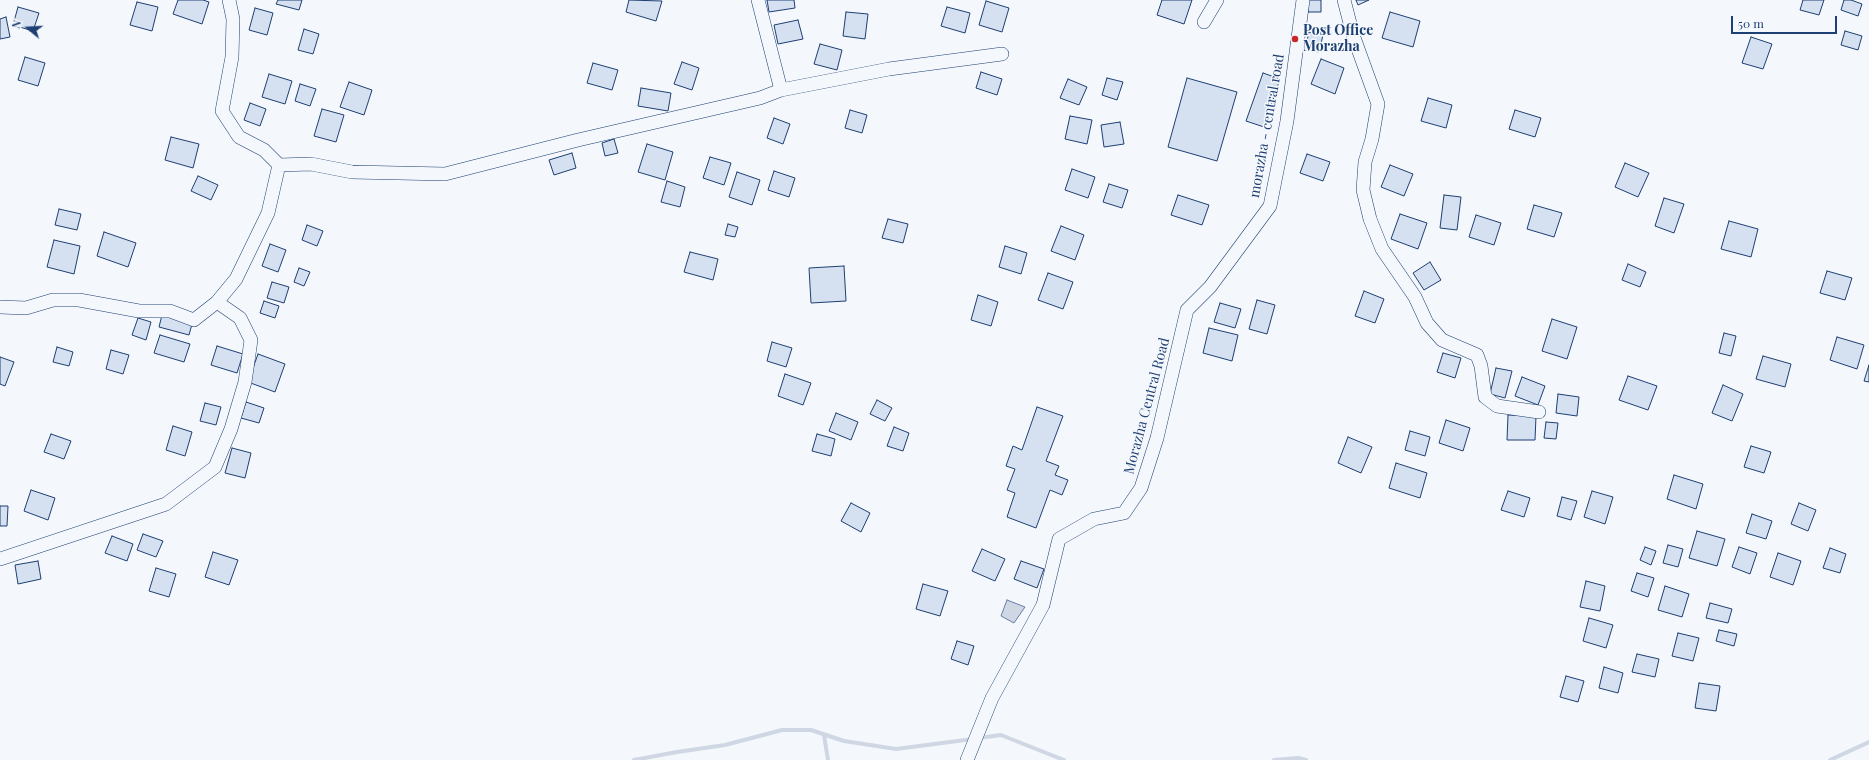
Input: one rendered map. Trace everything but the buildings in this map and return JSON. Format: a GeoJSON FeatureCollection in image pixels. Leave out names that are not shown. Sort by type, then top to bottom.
{"type":"FeatureCollection","features":[{"type":"Feature","properties":{"kind":"street"},"geometry":{"type":"LineString","coordinates":[[229,0],[233,19],[232,57],[222,111],[239,137],[264,150],[279,165],[311,164],[352,172],[445,174],[578,140],[753,100],[781,90],[888,69],[1002,54]]}},
{"type":"Feature","properties":{"kind":"street"},"geometry":{"type":"LineString","coordinates":[[758,0],[781,90]]}},
{"type":"Feature","properties":{"kind":"street"},"geometry":{"type":"LineString","coordinates":[[1204,22],[1217,0]]}},
{"type":"Feature","properties":{"kind":"street","name":"morazha - central road"},"geometry":{"type":"LineString","coordinates":[[1210,287],[1270,206],[1287,121],[1303,0]]}},
{"type":"Feature","properties":{"kind":"street"},"geometry":{"type":"LineString","coordinates":[[1344,0],[1353,35],[1378,104],[1372,139],[1365,162],[1363,190],[1370,219],[1382,249],[1415,298],[1427,323],[1442,340],[1477,355],[1481,366],[1485,397],[1497,406],[1539,412]]}},
{"type":"Feature","properties":{"kind":"street"},"geometry":{"type":"LineString","coordinates":[[0,307],[26,308],[53,300],[79,300],[139,311],[170,311],[194,320],[217,302],[236,279],[268,212],[279,165]]}},
{"type":"Feature","properties":{"kind":"street","name":"Morazha Central Road"},"geometry":{"type":"LineString","coordinates":[[967,760],[992,698],[1043,605],[1059,539],[1094,519],[1124,513],[1142,488],[1157,438],[1188,310],[1210,287]]}},
{"type":"Feature","properties":{"kind":"street"},"geometry":{"type":"LineString","coordinates":[[0,559],[166,504],[215,467],[231,429],[245,382],[251,340],[240,318],[217,302]]}},
{"type":"Feature","properties":{"kind":"shaded area"},"geometry":{"type":"Polygon","coordinates":[[[1007,600],[1025,607],[1014,623],[1001,616],[1007,600]]]}},
{"type":"Feature","properties":{"kind":"waterway"},"geometry":{"type":"LineString","coordinates":[[634,760],[725,745],[782,730],[811,730],[844,741],[896,749],[973,739]]}},
{"type":"Feature","properties":{"kind":"waterway"},"geometry":{"type":"LineString","coordinates":[[824,735],[828,760]]}},
{"type":"Feature","properties":{"kind":"waterway"},"geometry":{"type":"LineString","coordinates":[[979,738],[1001,735],[1064,760]]}},
{"type":"Feature","properties":{"kind":"waterway"},"geometry":{"type":"LineString","coordinates":[[1830,760],[1869,742]]}},
{"type":"Feature","properties":{"kind":"waterway"},"geometry":{"type":"LineString","coordinates":[[1274,760],[1298,758],[1306,760]]}},
{"type":"Feature","properties":{"kind":"place","name":"Post Office Morazha"},"geometry":{"type":"Point","coordinates":[1295,39]}}]}
